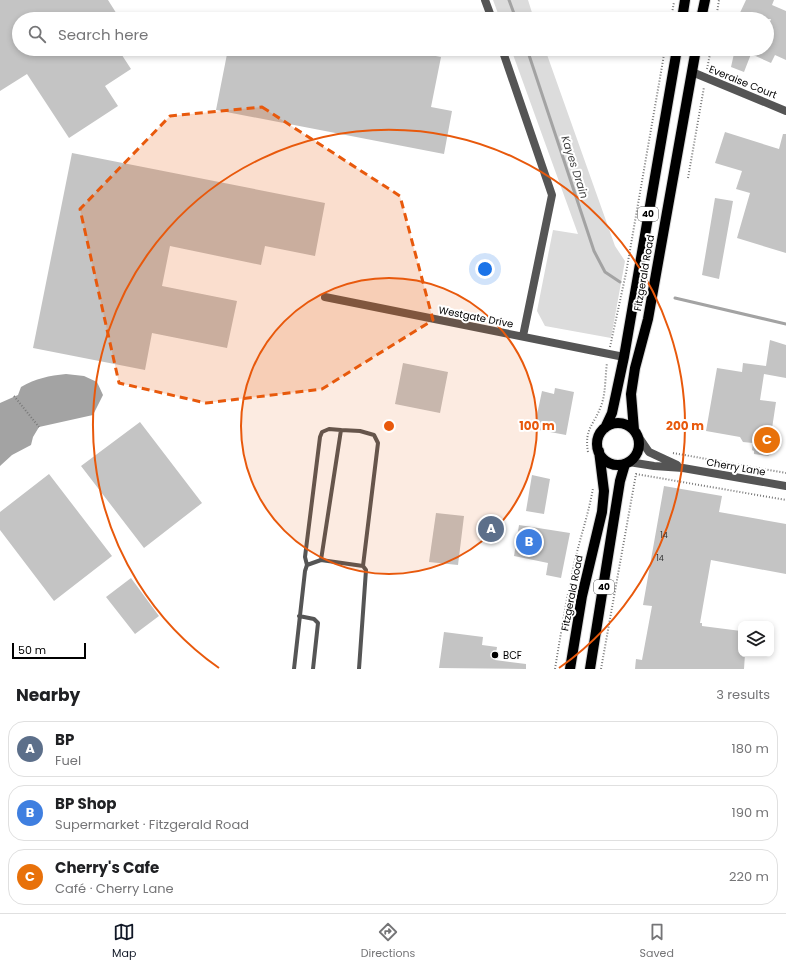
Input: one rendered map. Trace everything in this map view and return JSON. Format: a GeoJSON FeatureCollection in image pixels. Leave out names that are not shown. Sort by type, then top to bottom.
{"type":"FeatureCollection","features":[{"type":"Feature","properties":{"kind":"main road"},"geometry":{"type":"LineString","coordinates":[[683,12],[686,0]]}},
{"type":"Feature","properties":{"kind":"main road"},"geometry":{"type":"LineString","coordinates":[[702,12],[705,0]]}},
{"type":"Feature","properties":{"kind":"main road","name":"Fitzgerald Road"},"geometry":{"type":"LineString","coordinates":[[605,428],[612,413],[624,357],[676,56]]}},
{"type":"Feature","properties":{"kind":"main road","name":"Fitzgerald Road"},"geometry":{"type":"LineString","coordinates":[[635,432],[632,388],[648,319],[695,56]]}},
{"type":"Feature","properties":{"kind":"main road"},"geometry":{"type":"LineString","coordinates":[[605,428],[616,423],[628,426],[635,432]]}},
{"type":"Feature","properties":{"kind":"main road","name":"40"},"geometry":{"type":"LineString","coordinates":[[598,452],[598,439],[605,428]]}},
{"type":"Feature","properties":{"kind":"main road","name":"40"},"geometry":{"type":"LineString","coordinates":[[590,669],[620,481],[627,463],[638,452],[639,446],[635,432]]}},
{"type":"Feature","properties":{"kind":"main road"},"geometry":{"type":"LineString","coordinates":[[598,452],[607,462],[619,465],[627,463]]}},
{"type":"Feature","properties":{"kind":"main road","name":"Fitzgerald Road"},"geometry":{"type":"LineString","coordinates":[[570,669],[582,596],[602,512],[604,491],[598,452]]}},
{"type":"Feature","properties":{"kind":"street"},"geometry":{"type":"LineString","coordinates":[[485,0],[489,12]]}},
{"type":"Feature","properties":{"kind":"street"},"geometry":{"type":"LineString","coordinates":[[504,56],[552,196],[523,336]]}},
{"type":"Feature","properties":{"kind":"street","name":"Everaise Court"},"geometry":{"type":"LineString","coordinates":[[692,72],[786,111]]}},
{"type":"Feature","properties":{"kind":"street","name":"Westgate Drive"},"geometry":{"type":"LineString","coordinates":[[325,297],[624,357]]}},
{"type":"Feature","properties":{"kind":"street","name":"Cherry Lane"},"geometry":{"type":"LineString","coordinates":[[635,432],[649,452],[683,468]]}},
{"type":"Feature","properties":{"kind":"street","name":"Cherry Lane"},"geometry":{"type":"LineString","coordinates":[[627,463],[683,468],[786,486]]}},
{"type":"Feature","properties":{"kind":"lane"},"geometry":{"type":"LineString","coordinates":[[294,669],[302,587],[306,565],[305,557],[320,438],[322,432],[330,429],[360,431],[374,435],[378,443],[363,566],[366,570],[367,576],[358,669]]}},
{"type":"Feature","properties":{"kind":"lane"},"geometry":{"type":"LineString","coordinates":[[321,560],[341,430]]}},
{"type":"Feature","properties":{"kind":"lane"},"geometry":{"type":"LineString","coordinates":[[306,565],[321,560],[363,566]]}},
{"type":"Feature","properties":{"kind":"lane"},"geometry":{"type":"LineString","coordinates":[[299,616],[314,619],[318,623],[313,669]]}},
{"type":"Feature","properties":{"kind":"path"},"geometry":{"type":"LineString","coordinates":[[672,12],[674,0]]}},
{"type":"Feature","properties":{"kind":"path"},"geometry":{"type":"LineString","coordinates":[[717,12],[719,0]]}},
{"type":"Feature","properties":{"kind":"path"},"geometry":{"type":"LineString","coordinates":[[604,391],[609,354],[626,273],[664,56]]}},
{"type":"Feature","properties":{"kind":"path"},"geometry":{"type":"LineString","coordinates":[[688,178],[710,56]]}},
{"type":"Feature","properties":{"kind":"path"},"geometry":{"type":"LineString","coordinates":[[14,396],[39,427]]}},
{"type":"Feature","properties":{"kind":"path"},"geometry":{"type":"LineString","coordinates":[[669,452],[786,472]]}},
{"type":"Feature","properties":{"kind":"path"},"geometry":{"type":"LineString","coordinates":[[601,669],[636,474],[786,500]]}},
{"type":"Feature","properties":{"kind":"path"},"geometry":{"type":"LineString","coordinates":[[555,669],[566,601],[592,496]]}},
{"type":"Feature","properties":{"kind":"highlighted area"},"geometry":{"type":"Polygon","coordinates":[[[262,107],[400,196],[433,320],[322,389],[206,403],[119,383],[80,209],[170,116],[262,107]]]}},
{"type":"Feature","properties":{"kind":"shaded area"},"geometry":{"type":"Polygon","coordinates":[[[493,0],[528,0],[532,12],[497,12],[493,0]]]}},
{"type":"Feature","properties":{"kind":"shaded area"},"geometry":{"type":"Polygon","coordinates":[[[514,56],[547,56],[615,246],[625,261],[611,338],[545,326],[537,311],[553,230],[578,234],[514,56]]]}},
{"type":"Feature","properties":{"kind":"shaded area"},"geometry":{"type":"Polygon","coordinates":[[[66,374],[84,376],[97,382],[103,395],[93,415],[39,427],[33,437],[31,445],[12,455],[0,466],[0,403],[18,395],[21,387],[32,381],[66,374]]]}},
{"type":"Feature","properties":{"kind":"building"},"geometry":{"type":"Polygon","coordinates":[[[0,0],[108,0],[116,12],[12,12],[12,56],[123,56],[131,69],[105,86],[118,106],[69,138],[27,74],[0,91],[0,0]]]}},
{"type":"Feature","properties":{"kind":"building"},"geometry":{"type":"Polygon","coordinates":[[[746,0],[774,0],[772,5],[786,11],[786,60],[775,55],[771,63],[755,56],[774,56],[774,12],[740,12],[746,0]]]}},
{"type":"Feature","properties":{"kind":"building"},"geometry":{"type":"Polygon","coordinates":[[[227,56],[436,56],[441,57],[431,107],[452,111],[444,154],[216,110],[227,56]]]}},
{"type":"Feature","properties":{"kind":"building"},"geometry":{"type":"Polygon","coordinates":[[[733,56],[750,56],[744,72],[731,67],[733,56]]]}},
{"type":"Feature","properties":{"kind":"building"},"geometry":{"type":"Polygon","coordinates":[[[725,132],[779,149],[783,134],[786,134],[786,253],[737,238],[750,193],[736,189],[742,171],[715,163],[725,132]]]}},
{"type":"Feature","properties":{"kind":"building"},"geometry":{"type":"Polygon","coordinates":[[[72,153],[325,203],[315,256],[265,246],[261,265],[170,246],[162,286],[237,301],[227,348],[152,333],[145,370],[33,348],[72,153]]]}},
{"type":"Feature","properties":{"kind":"building"},"geometry":{"type":"Polygon","coordinates":[[[715,198],[733,201],[719,279],[702,275],[715,198]]]}},
{"type":"Feature","properties":{"kind":"building"},"geometry":{"type":"Polygon","coordinates":[[[770,340],[786,345],[786,378],[764,374],[760,400],[776,402],[771,435],[773,435],[772,438],[775,439],[773,453],[768,456],[754,454],[754,451],[752,450],[753,443],[743,442],[740,437],[706,431],[717,368],[742,372],[743,363],[766,366],[770,340]]]}},
{"type":"Feature","properties":{"kind":"building"},"geometry":{"type":"Polygon","coordinates":[[[403,363],[448,372],[440,413],[395,404],[403,363]]]}},
{"type":"Feature","properties":{"kind":"building"},"geometry":{"type":"Polygon","coordinates":[[[555,388],[574,392],[566,435],[534,429],[542,391],[554,394],[555,388]]]}},
{"type":"Feature","properties":{"kind":"building"},"geometry":{"type":"Polygon","coordinates":[[[140,422],[202,503],[144,548],[81,466],[140,422]]]}},
{"type":"Feature","properties":{"kind":"building"},"geometry":{"type":"Polygon","coordinates":[[[49,474],[112,556],[54,601],[0,530],[0,512],[49,474]]]}},
{"type":"Feature","properties":{"kind":"building"},"geometry":{"type":"Polygon","coordinates":[[[532,475],[550,479],[544,514],[526,511],[532,475]]]}},
{"type":"Feature","properties":{"kind":"building"},"geometry":{"type":"Polygon","coordinates":[[[664,486],[722,496],[719,512],[786,524],[786,574],[711,560],[700,623],[702,623],[702,626],[738,631],[738,657],[745,657],[744,669],[635,669],[636,659],[642,660],[652,606],[643,605],[664,486]]]}},
{"type":"Feature","properties":{"kind":"building"},"geometry":{"type":"Polygon","coordinates":[[[436,513],[464,516],[458,565],[429,562],[436,513]]]}},
{"type":"Feature","properties":{"kind":"building"},"geometry":{"type":"Polygon","coordinates":[[[519,525],[570,533],[561,578],[546,575],[548,563],[514,556],[519,525]]]}},
{"type":"Feature","properties":{"kind":"building"},"geometry":{"type":"Polygon","coordinates":[[[131,578],[159,616],[135,634],[106,597],[131,578]]]}},
{"type":"Feature","properties":{"kind":"building"},"geometry":{"type":"Polygon","coordinates":[[[444,632],[483,637],[482,645],[497,647],[495,660],[526,664],[526,669],[439,668],[444,632]]]}},
{"type":"Feature","properties":{"kind":"waterway","name":"Kayes Drain"},"geometry":{"type":"LineString","coordinates":[[509,0],[513,12]]}},
{"type":"Feature","properties":{"kind":"waterway","name":"Kayes Drain"},"geometry":{"type":"LineString","coordinates":[[529,56],[594,251],[605,272],[620,282]]}},
{"type":"Feature","properties":{"kind":"waterway","name":"Kayes Drain"},"geometry":{"type":"LineString","coordinates":[[675,298],[786,324]]}},
{"type":"Feature","properties":{"kind":"place","name":"Cherry's Cafe"},"geometry":{"type":"Point","coordinates":[767,440]}},
{"type":"Feature","properties":{"kind":"place","name":"BP"},"geometry":{"type":"Point","coordinates":[491,529]}},
{"type":"Feature","properties":{"kind":"place","name":"BP Shop"},"geometry":{"type":"Point","coordinates":[529,542]}},
{"type":"Feature","properties":{"kind":"place","name":"BCF"},"geometry":{"type":"Point","coordinates":[495,655]}}]}
